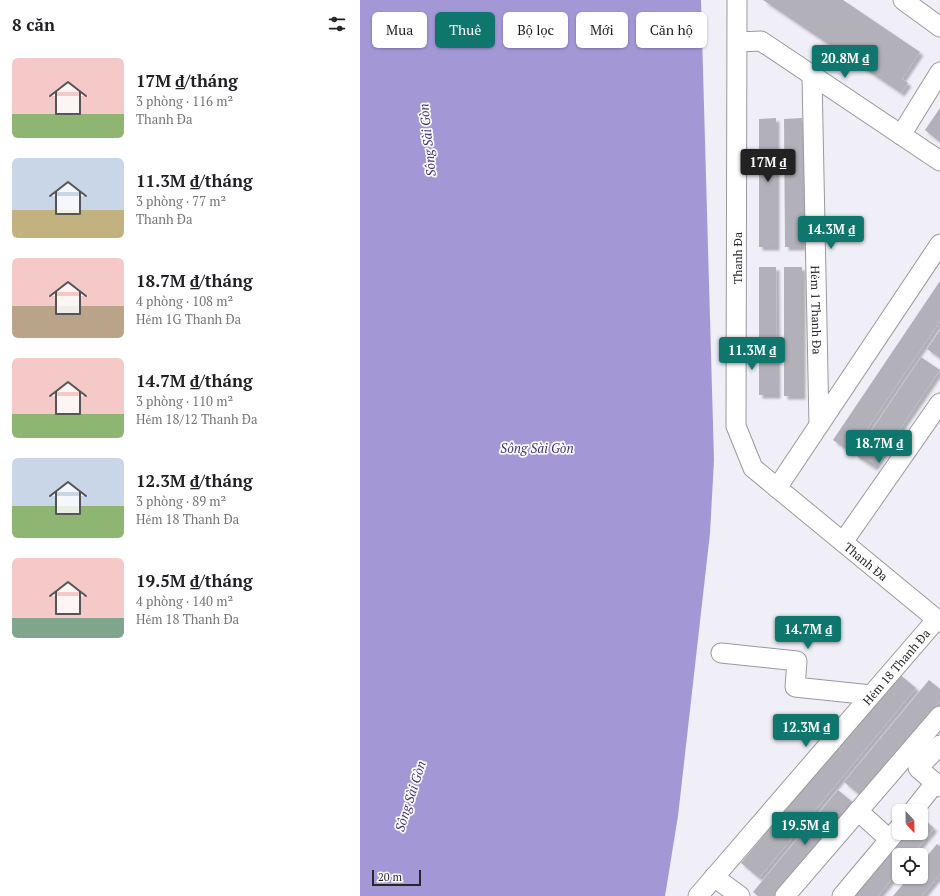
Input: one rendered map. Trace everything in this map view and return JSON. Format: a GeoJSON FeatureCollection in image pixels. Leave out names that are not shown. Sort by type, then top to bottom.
{"type":"FeatureCollection","features":[{"type":"Feature","properties":{"kind":"street","name":"Thanh Đa"},"geometry":{"type":"LineString","coordinates":[[737,0],[736,426],[753,468],[938,621]]}},
{"type":"Feature","properties":{"kind":"street"},"geometry":{"type":"LineString","coordinates":[[903,0],[940,27]]}},
{"type":"Feature","properties":{"kind":"street"},"geometry":{"type":"LineString","coordinates":[[738,42],[761,41],[940,161]]}},
{"type":"Feature","properties":{"kind":"street"},"geometry":{"type":"LineString","coordinates":[[901,135],[940,72]]}},
{"type":"Feature","properties":{"kind":"street","name":"Hẻm 1 Thanh Đa"},"geometry":{"type":"LineString","coordinates":[[812,76],[819,425]]}},
{"type":"Feature","properties":{"kind":"street"},"geometry":{"type":"LineString","coordinates":[[777,488],[940,244]]}},
{"type":"Feature","properties":{"kind":"street"},"geometry":{"type":"LineString","coordinates":[[843,542],[940,403]]}},
{"type":"Feature","properties":{"kind":"street","name":"Hẻm 18 Thanh Đa"},"geometry":{"type":"LineString","coordinates":[[698,896],[871,695],[938,621]]}},
{"type":"Feature","properties":{"kind":"street"},"geometry":{"type":"LineString","coordinates":[[721,653],[797,660],[795,687],[871,695]]}},
{"type":"Feature","properties":{"kind":"street"},"geometry":{"type":"LineString","coordinates":[[785,896],[940,716]]}},
{"type":"Feature","properties":{"kind":"street"},"geometry":{"type":"LineString","coordinates":[[920,804],[938,785],[918,768],[940,745]]}},
{"type":"Feature","properties":{"kind":"street"},"geometry":{"type":"LineString","coordinates":[[858,811],[892,832]]}},
{"type":"Feature","properties":{"kind":"street"},"geometry":{"type":"LineString","coordinates":[[842,896],[892,835]]}},
{"type":"Feature","properties":{"kind":"street"},"geometry":{"type":"LineString","coordinates":[[714,877],[740,896]]}},
{"type":"Feature","properties":{"kind":"water","name":"Sông Sài Gòn"},"geometry":{"type":"Polygon","coordinates":[[[360,0],[701,0],[701,12],[636,12],[636,48],[702,48],[714,460],[710,533],[678,816],[665,896],[360,896],[360,0]]]}},
{"type":"Feature","properties":{"kind":"building"},"geometry":{"type":"Polygon","coordinates":[[[763,0],[843,0],[920,52],[902,79],[908,83],[901,93],[763,0]]]}},
{"type":"Feature","properties":{"kind":"building"},"geometry":{"type":"Polygon","coordinates":[[[940,108],[940,142],[925,130],[940,108]]]}},
{"type":"Feature","properties":{"kind":"building"},"geometry":{"type":"Polygon","coordinates":[[[776,118],[776,247],[759,247],[759,119],[776,118]]]}},
{"type":"Feature","properties":{"kind":"building"},"geometry":{"type":"Polygon","coordinates":[[[802,118],[802,247],[785,247],[784,119],[802,118]]]}},
{"type":"Feature","properties":{"kind":"building"},"geometry":{"type":"Polygon","coordinates":[[[759,267],[776,267],[777,395],[759,395],[759,267]]]}},
{"type":"Feature","properties":{"kind":"building"},"geometry":{"type":"Polygon","coordinates":[[[784,267],[802,267],[802,396],[784,396],[784,267]]]}},
{"type":"Feature","properties":{"kind":"building"},"geometry":{"type":"Polygon","coordinates":[[[940,281],[940,321],[851,453],[833,440],[940,281]]]}},
{"type":"Feature","properties":{"kind":"building"},"geometry":{"type":"Polygon","coordinates":[[[940,330],[940,358],[927,349],[940,330]]]}},
{"type":"Feature","properties":{"kind":"building"},"geometry":{"type":"Polygon","coordinates":[[[921,357],[940,370],[874,467],[855,455],[921,357]]]}},
{"type":"Feature","properties":{"kind":"building"},"geometry":{"type":"Polygon","coordinates":[[[899,674],[916,688],[759,878],[741,863],[899,674]]]}},
{"type":"Feature","properties":{"kind":"building"},"geometry":{"type":"Polygon","coordinates":[[[929,680],[940,689],[940,701],[861,796],[844,782],[929,680]]]}},
{"type":"Feature","properties":{"kind":"building"},"geometry":{"type":"Polygon","coordinates":[[[838,790],[855,804],[778,896],[758,896],[753,892],[838,790]]]}},
{"type":"Feature","properties":{"kind":"building"},"geometry":{"type":"Polygon","coordinates":[[[928,823],[934,828],[928,835],[928,823]]]}},
{"type":"Feature","properties":{"kind":"building"},"geometry":{"type":"Polygon","coordinates":[[[895,840],[924,840],[918,848],[892,848],[892,879],[878,896],[848,896],[895,840]]]}},
{"type":"Feature","properties":{"kind":"building"},"geometry":{"type":"Polygon","coordinates":[[[937,844],[940,846],[940,874],[922,896],[893,896],[903,884],[928,884],[928,855],[937,844]]]}}]}
